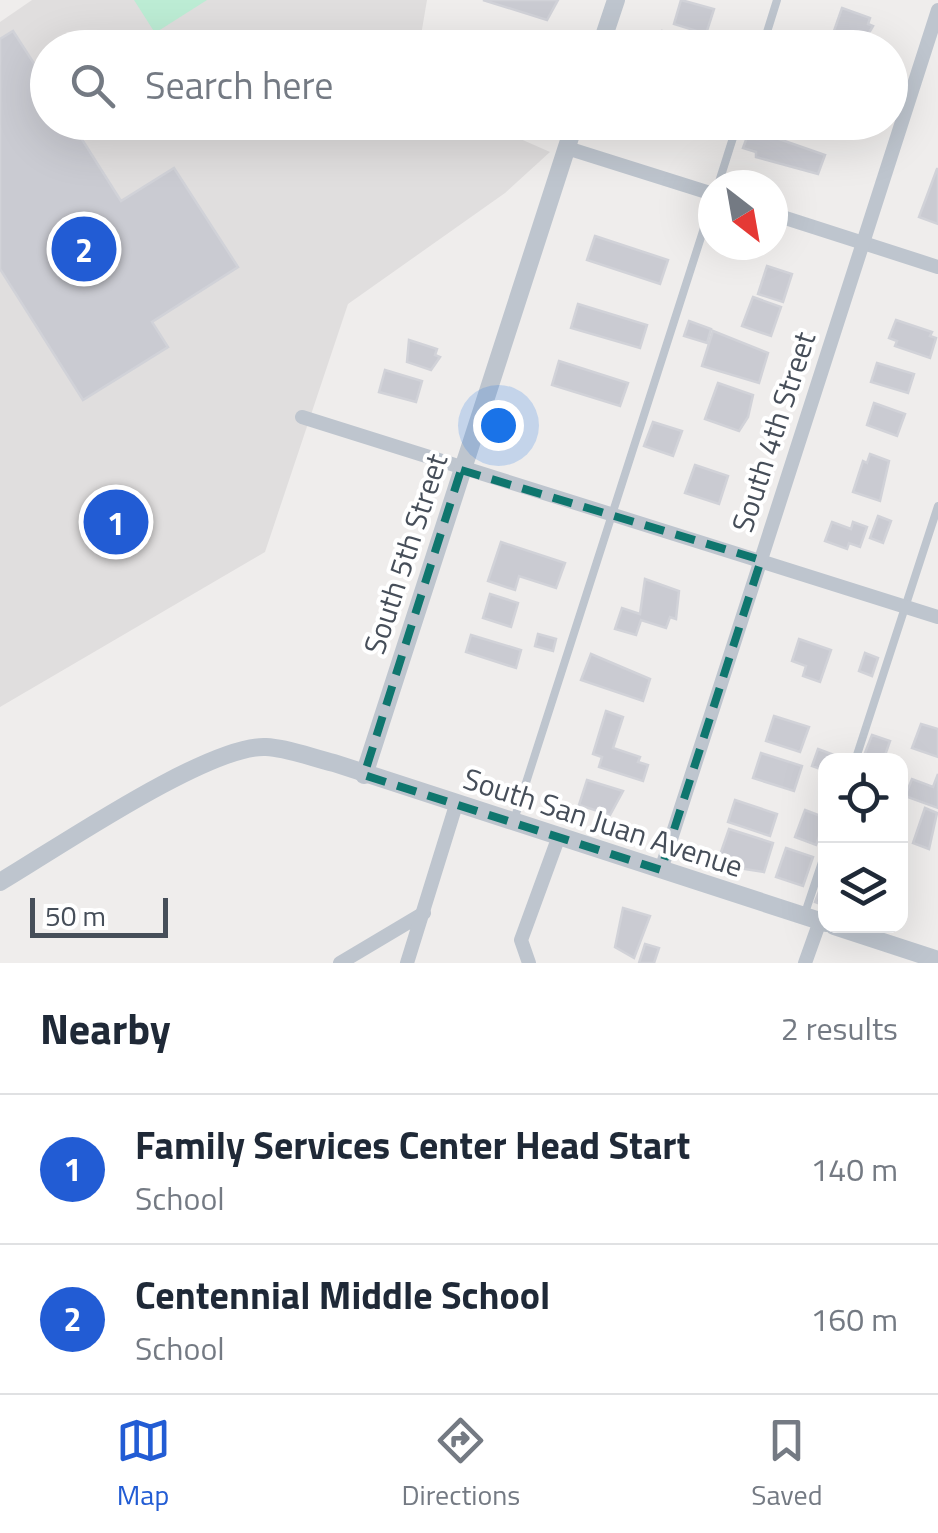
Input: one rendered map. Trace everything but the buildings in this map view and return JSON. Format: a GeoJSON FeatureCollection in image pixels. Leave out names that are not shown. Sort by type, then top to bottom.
{"type":"FeatureCollection","features":[{"type":"Feature","properties":{"kind":"street"},"geometry":{"type":"LineString","coordinates":[[606,30],[616,0]]}},
{"type":"Feature","properties":{"kind":"street","name":"South 4th Street"},"geometry":{"type":"LineString","coordinates":[[908,103],[938,10]]}},
{"type":"Feature","properties":{"kind":"street","name":"South 5th Street"},"geometry":{"type":"LineString","coordinates":[[364,774],[569,140]]}},
{"type":"Feature","properties":{"kind":"street","name":"South 4th Street"},"geometry":{"type":"LineString","coordinates":[[661,870],[896,140]]}},
{"type":"Feature","properties":{"kind":"street"},"geometry":{"type":"LineString","coordinates":[[567,148],[698,192]]}},
{"type":"Feature","properties":{"kind":"street"},"geometry":{"type":"LineString","coordinates":[[788,219],[938,267]]}},
{"type":"Feature","properties":{"kind":"street"},"geometry":{"type":"LineString","coordinates":[[302,417],[938,617]]}},
{"type":"Feature","properties":{"kind":"street","name":"South San Juan Avenue"},"geometry":{"type":"LineString","coordinates":[[0,882],[208,762],[265,747],[514,820],[818,920]]}},
{"type":"Feature","properties":{"kind":"street"},"geometry":{"type":"LineString","coordinates":[[407,963],[456,805]]}},
{"type":"Feature","properties":{"kind":"street"},"geometry":{"type":"LineString","coordinates":[[530,963],[521,940],[560,836]]}},
{"type":"Feature","properties":{"kind":"street"},"geometry":{"type":"LineString","coordinates":[[340,963],[424,912]]}},
{"type":"Feature","properties":{"kind":"street"},"geometry":{"type":"LineString","coordinates":[[805,963],[818,929]]}},
{"type":"Feature","properties":{"kind":"street","name":"South San Juan Avenue"},"geometry":{"type":"LineString","coordinates":[[857,933],[938,960]]}},
{"type":"Feature","properties":{"kind":"lane"},"geometry":{"type":"LineString","coordinates":[[768,30],[777,0]]}},
{"type":"Feature","properties":{"kind":"lane"},"geometry":{"type":"LineString","coordinates":[[723,170],[732,140]]}},
{"type":"Feature","properties":{"kind":"lane"},"geometry":{"type":"LineString","coordinates":[[514,820],[698,244]]}},
{"type":"Feature","properties":{"kind":"lane"},"geometry":{"type":"LineString","coordinates":[[857,753],[938,506]]}},
{"type":"Feature","properties":{"kind":"highlighted area"},"geometry":{"type":"Polygon","coordinates":[[[461,470],[761,560],[661,870],[364,775],[461,470]]]}},
{"type":"Feature","properties":{"kind":"shaded area"},"geometry":{"type":"Polygon","coordinates":[[[32,0],[427,0],[422,30],[30,30],[30,140],[523,140],[550,152],[505,193],[348,304],[265,552],[0,707],[0,22],[32,0]]]}},
{"type":"Feature","properties":{"kind":"green space"},"geometry":{"type":"Polygon","coordinates":[[[134,0],[207,0],[160,30],[153,30],[134,0]]]}},
{"type":"Feature","properties":{"kind":"place","name":"Centennial Middle School"},"geometry":{"type":"Point","coordinates":[84,249]}},
{"type":"Feature","properties":{"kind":"place","name":"Family Services Center Head Start"},"geometry":{"type":"Point","coordinates":[116,522]}}]}
